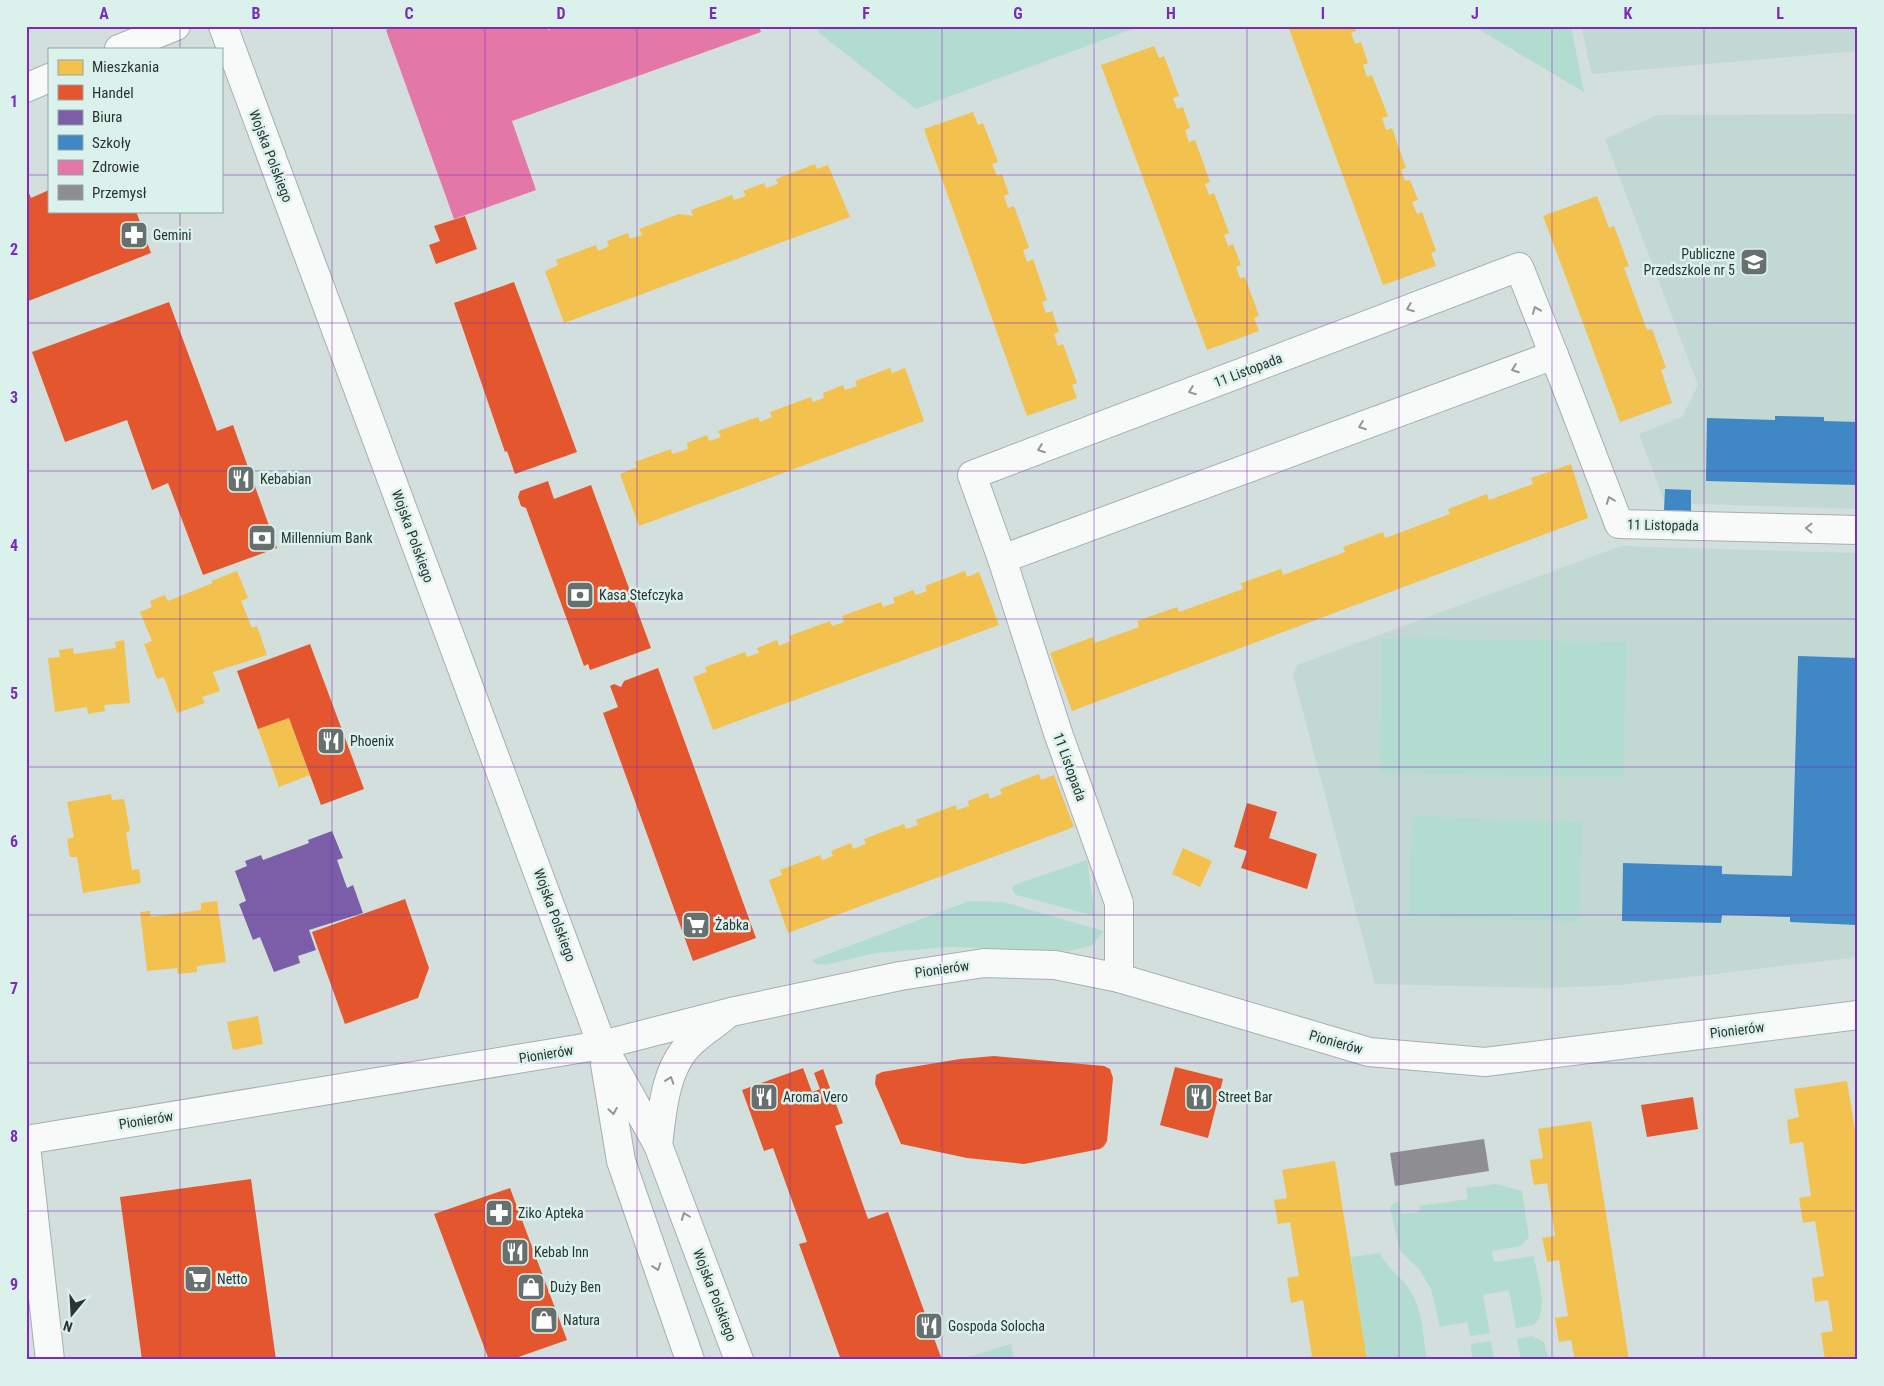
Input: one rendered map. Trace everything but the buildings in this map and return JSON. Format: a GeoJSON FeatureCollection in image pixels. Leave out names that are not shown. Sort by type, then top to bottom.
{"type":"FeatureCollection","features":[{"type":"Feature","properties":{"kind":"street"},"geometry":{"type":"LineString","coordinates":[[122,48],[176,26]]}},
{"type":"Feature","properties":{"kind":"street","name":"Wojska Polskiego"},"geometry":{"type":"LineString","coordinates":[[223,26],[602,1046],[658,1145],[739,1360]]}},
{"type":"Feature","properties":{"kind":"street"},"geometry":{"type":"LineString","coordinates":[[26,88],[48,78]]}},
{"type":"Feature","properties":{"kind":"street","name":"11 Listopada"},"geometry":{"type":"LineString","coordinates":[[1119,978],[1119,903],[1058,734],[1002,559],[972,475],[1519,267],[1619,524],[1858,530]]}},
{"type":"Feature","properties":{"kind":"street"},"geometry":{"type":"LineString","coordinates":[[1002,559],[1554,355]]}},
{"type":"Feature","properties":{"kind":"street","name":"Pionierów"},"geometry":{"type":"LineString","coordinates":[[26,1140],[602,1046],[731,1012],[900,976],[984,963],[1055,965],[1119,978],[1369,1052],[1485,1062],[1858,1015]]}},
{"type":"Feature","properties":{"kind":"street"},"geometry":{"type":"LineString","coordinates":[[658,1145],[668,1088],[676,1062],[690,1044],[731,1012]]}},
{"type":"Feature","properties":{"kind":"street","name":"Wojska Polskiego"},"geometry":{"type":"LineString","coordinates":[[602,1046],[621,1161],[690,1360]]}},
{"type":"Feature","properties":{"kind":"street"},"geometry":{"type":"LineString","coordinates":[[26,1146],[50,1360]]}},
{"type":"Feature","properties":{"kind":"shaded area"},"geometry":{"type":"Polygon","coordinates":[[[1581,26],[1858,26],[1858,51],[1592,74],[1581,26]]]}},
{"type":"Feature","properties":{"kind":"shaded area","name":"Publiczne Przedszkole nr 5"},"geometry":{"type":"Polygon","coordinates":[[[1858,114],[1858,509],[1665,503],[1639,434],[1682,417],[1698,385],[1605,139],[1657,115],[1858,114]]]}},
{"type":"Feature","properties":{"kind":"shaded area"},"geometry":{"type":"Polygon","coordinates":[[[1621,546],[1858,553],[1858,957],[1620,985],[1546,988],[1375,984],[1293,674],[1297,665],[1621,546]]]}},
{"type":"Feature","properties":{"kind":"green space"},"geometry":{"type":"Polygon","coordinates":[[[816,26],[1141,26],[916,109],[819,33],[816,26]]]}},
{"type":"Feature","properties":{"kind":"green space"},"geometry":{"type":"Polygon","coordinates":[[[1473,26],[1571,26],[1584,92],[1473,26]]]}},
{"type":"Feature","properties":{"kind":"green space"},"geometry":{"type":"Polygon","coordinates":[[[1382,638],[1626,642],[1624,777],[1380,773],[1382,638]]]}},
{"type":"Feature","properties":{"kind":"green space"},"geometry":{"type":"Polygon","coordinates":[[[1412,816],[1582,822],[1579,922],[1409,916],[1412,816]]]}},
{"type":"Feature","properties":{"kind":"green space"},"geometry":{"type":"Polygon","coordinates":[[[1087,860],[1095,916],[1016,895],[1012,890],[1014,885],[1087,860]]]}},
{"type":"Feature","properties":{"kind":"green space"},"geometry":{"type":"Polygon","coordinates":[[[969,901],[1003,902],[1104,931],[1092,945],[1071,951],[948,947],[876,953],[825,965],[816,964],[812,960],[969,901]]]}},
{"type":"Feature","properties":{"kind":"green space"},"geometry":{"type":"Polygon","coordinates":[[[1497,1184],[1522,1191],[1529,1237],[1521,1246],[1492,1251],[1494,1262],[1534,1256],[1541,1292],[1541,1310],[1539,1318],[1534,1325],[1516,1328],[1509,1290],[1483,1295],[1490,1333],[1470,1336],[1467,1322],[1440,1327],[1431,1289],[1419,1269],[1400,1251],[1390,1208],[1399,1201],[1401,1214],[1420,1212],[1419,1206],[1468,1199],[1466,1188],[1497,1184]]]}},
{"type":"Feature","properties":{"kind":"green space"},"geometry":{"type":"Polygon","coordinates":[[[1380,1253],[1415,1299],[1420,1316],[1427,1360],[1367,1360],[1351,1257],[1380,1253]]]}},
{"type":"Feature","properties":{"kind":"green space"},"geometry":{"type":"Polygon","coordinates":[[[1532,1336],[1544,1342],[1549,1360],[1521,1360],[1517,1339],[1532,1336]]]}},
{"type":"Feature","properties":{"kind":"green space"},"geometry":{"type":"Polygon","coordinates":[[[1491,1341],[1494,1360],[1464,1360],[1472,1358],[1471,1344],[1491,1341]]]}},
{"type":"Feature","properties":{"kind":"green space"},"geometry":{"type":"Polygon","coordinates":[[[1011,1344],[1014,1360],[958,1360],[1011,1344]]]}},
{"type":"Feature","properties":{"kind":"place","name":"Gemini"},"geometry":{"type":"Point","coordinates":[134,235]}},
{"type":"Feature","properties":{"kind":"place","name":"Publiczne Przedszkole nr 5"},"geometry":{"type":"Point","coordinates":[1754,262]}},
{"type":"Feature","properties":{"kind":"place","name":"Kebabian"},"geometry":{"type":"Point","coordinates":[241,479]}},
{"type":"Feature","properties":{"kind":"place","name":"Millennium Bank"},"geometry":{"type":"Point","coordinates":[262,538]}},
{"type":"Feature","properties":{"kind":"place","name":"Kasa Stefczyka"},"geometry":{"type":"Point","coordinates":[580,595]}},
{"type":"Feature","properties":{"kind":"place","name":"Phoenix"},"geometry":{"type":"Point","coordinates":[331,741]}},
{"type":"Feature","properties":{"kind":"place","name":"Żabka"},"geometry":{"type":"Point","coordinates":[696,925]}},
{"type":"Feature","properties":{"kind":"place","name":"Aroma Vero"},"geometry":{"type":"Point","coordinates":[764,1097]}},
{"type":"Feature","properties":{"kind":"place","name":"Street Bar"},"geometry":{"type":"Point","coordinates":[1199,1097]}},
{"type":"Feature","properties":{"kind":"place","name":"Ziko Apteka"},"geometry":{"type":"Point","coordinates":[499,1213]}},
{"type":"Feature","properties":{"kind":"place","name":"Kebab Inn"},"geometry":{"type":"Point","coordinates":[515,1252]}},
{"type":"Feature","properties":{"kind":"place","name":"Netto"},"geometry":{"type":"Point","coordinates":[198,1279]}},
{"type":"Feature","properties":{"kind":"place","name":"Duży Ben"},"geometry":{"type":"Point","coordinates":[531,1287]}},
{"type":"Feature","properties":{"kind":"place","name":"Natura"},"geometry":{"type":"Point","coordinates":[544,1320]}},
{"type":"Feature","properties":{"kind":"place","name":"Gospoda Solocha"},"geometry":{"type":"Point","coordinates":[929,1326]}}]}
